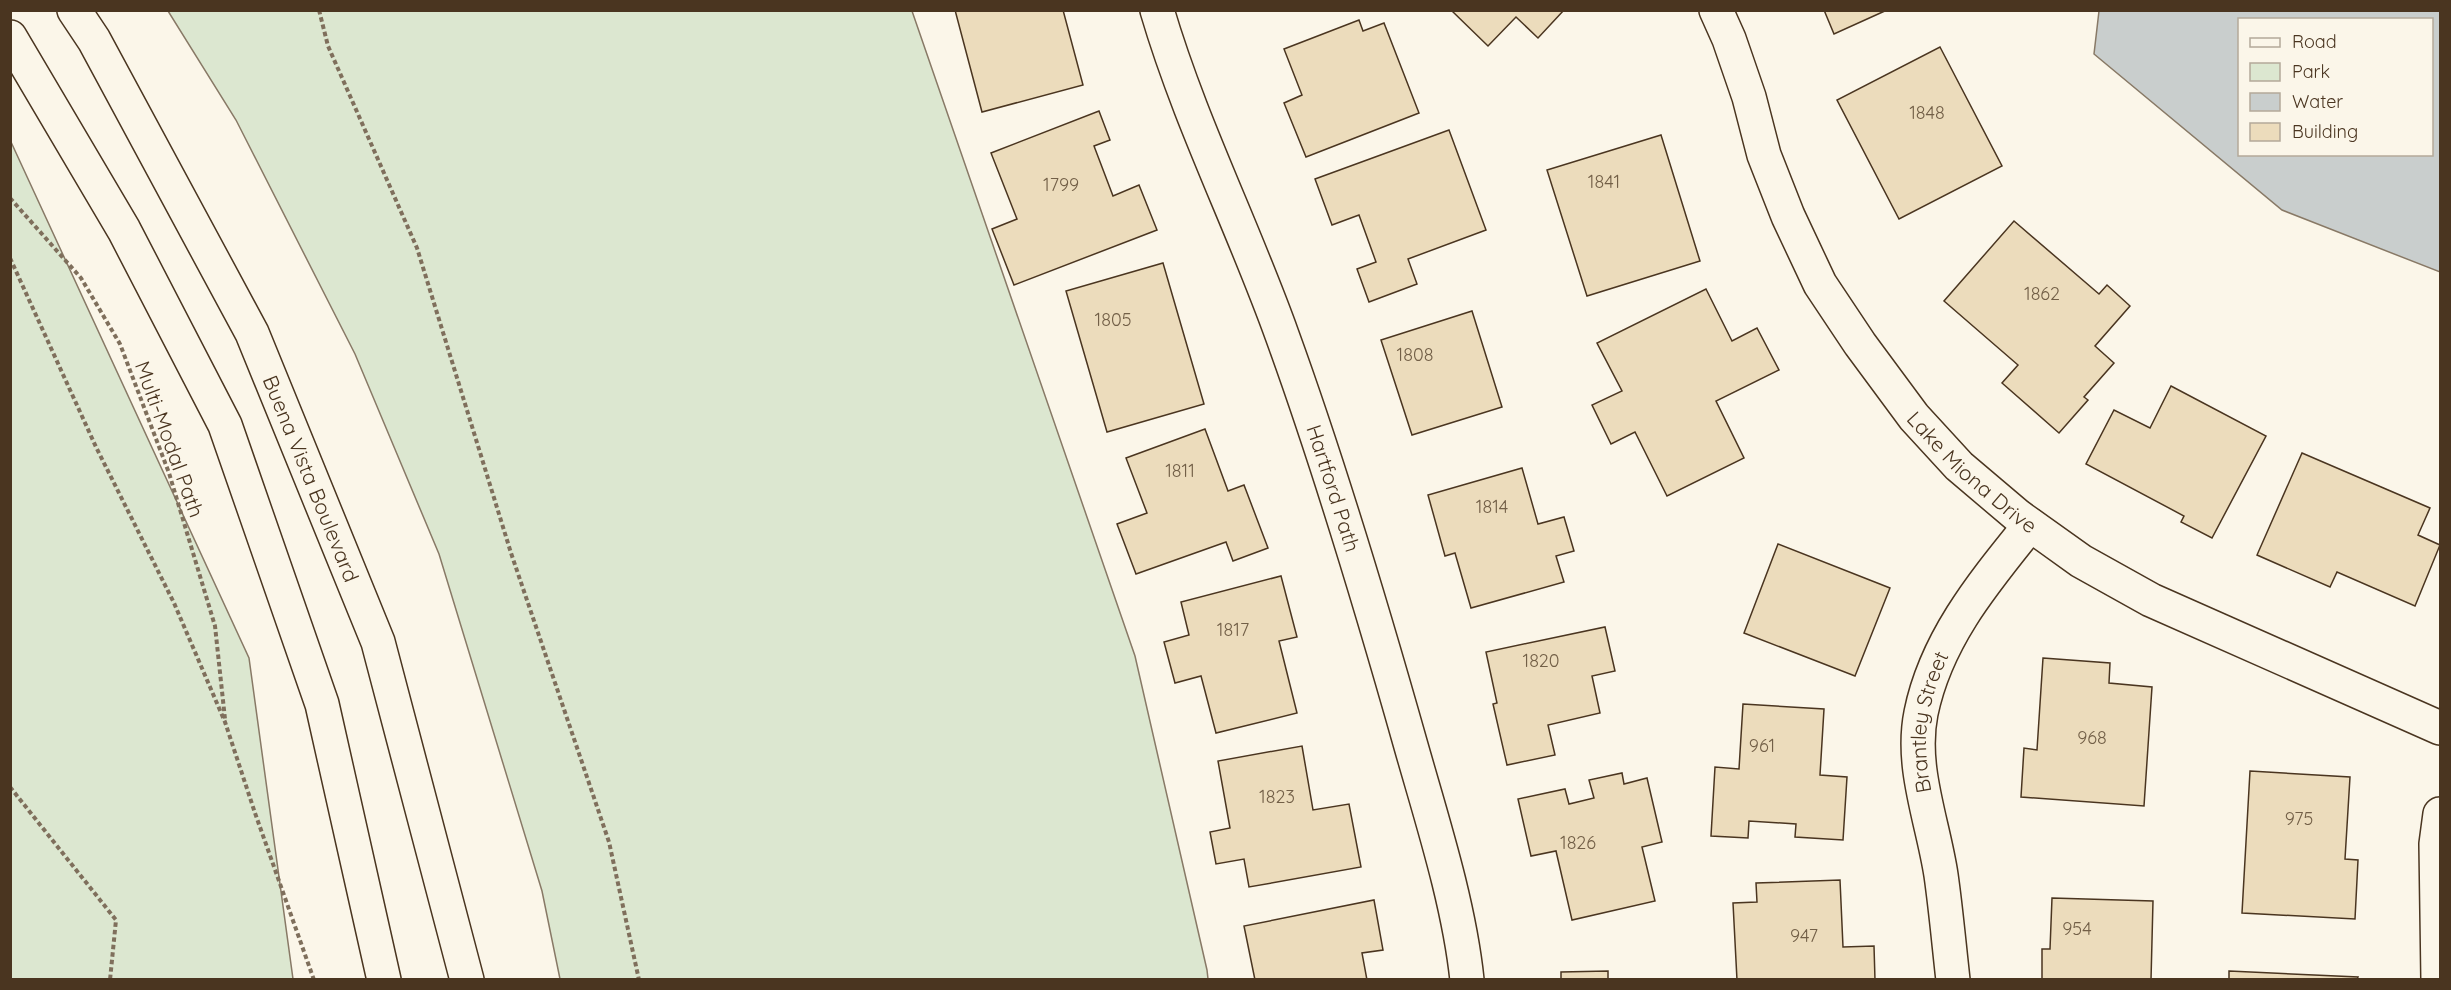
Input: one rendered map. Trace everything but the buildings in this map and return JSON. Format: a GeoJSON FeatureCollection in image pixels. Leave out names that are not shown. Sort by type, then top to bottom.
{"type":"FeatureCollection","features":[{"type":"Feature","properties":{"kind":"street","name":"Buena Vista Boulevard"},"geometry":{"type":"LineString","coordinates":[[74,10],[94,40],[252,333],[378,642],[467,980]]}},
{"type":"Feature","properties":{"kind":"street","name":"Hartford Path"},"geometry":{"type":"LineString","coordinates":[[1157,10],[1184,92],[1282,334],[1344,518],[1434,826],[1467,980]]}},
{"type":"Feature","properties":{"kind":"street","name":"Lake Miona Drive"},"geometry":{"type":"LineString","coordinates":[[1716,10],[1729,39],[1749,97],[1764,155],[1788,216],[1820,284],[1860,344],[1914,417],[1959,466],[2030,525],[2081,561],[2151,600],[2440,728]]}},
{"type":"Feature","properties":{"kind":"street"},"geometry":{"type":"LineString","coordinates":[[10,37],[124,230],[225,425],[322,704],[384,980]]}},
{"type":"Feature","properties":{"kind":"street","name":"Brantley Street"},"geometry":{"type":"LineString","coordinates":[[1953,980],[1941,874],[1918,756],[1921,714],[1931,677],[1943,647],[1960,617],[2030,525]]}},
{"type":"Feature","properties":{"kind":"street"},"geometry":{"type":"LineString","coordinates":[[2438,980],[2436,844],[2440,814]]}},
{"type":"Feature","properties":{"kind":"path"},"geometry":{"type":"LineString","coordinates":[[319,10],[328,46],[417,248],[511,553],[609,842],[639,980]]}},
{"type":"Feature","properties":{"kind":"path","name":"Multi-Modal Path"},"geometry":{"type":"LineString","coordinates":[[10,198],[81,278],[120,344],[169,473],[215,626],[225,722]]}},
{"type":"Feature","properties":{"kind":"path","name":"Multi-Modal Path"},"geometry":{"type":"LineString","coordinates":[[10,258],[96,447],[174,603],[225,722],[314,980]]}},
{"type":"Feature","properties":{"kind":"path"},"geometry":{"type":"LineString","coordinates":[[10,787],[116,920],[110,980]]}},
{"type":"Feature","properties":{"kind":"green space"},"geometry":{"type":"Polygon","coordinates":[[[168,11],[912,11],[1135,656],[1208,979],[560,979],[542,891],[439,554],[355,354],[236,120],[168,11]]]}},
{"type":"Feature","properties":{"kind":"green space"},"geometry":{"type":"Polygon","coordinates":[[[11,142],[249,658],[293,979],[11,979],[11,142]]]}},
{"type":"Feature","properties":{"kind":"water"},"geometry":{"type":"Polygon","coordinates":[[[2099,11],[2440,11],[2440,272],[2282,210],[2094,54],[2099,11]]]}}]}
